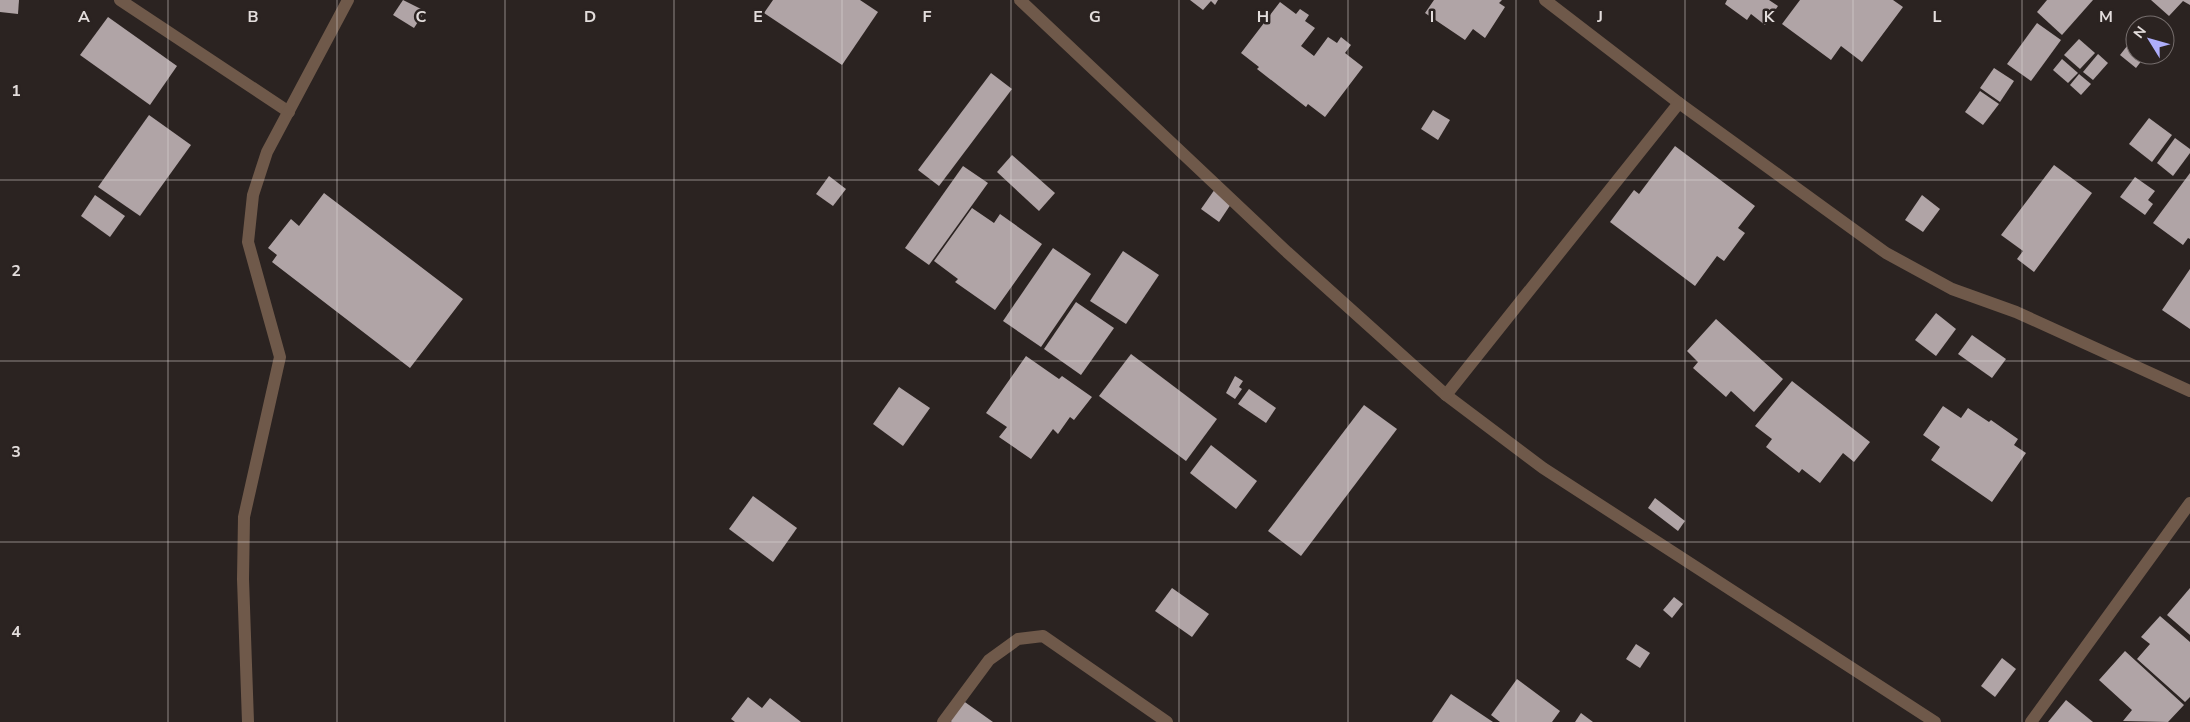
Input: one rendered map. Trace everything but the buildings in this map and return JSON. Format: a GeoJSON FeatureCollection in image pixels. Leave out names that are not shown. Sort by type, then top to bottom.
{"type":"FeatureCollection","features":[{"type":"Feature","properties":{"kind":"street"},"geometry":{"type":"LineString","coordinates":[[120,0],[290,112]]}},
{"type":"Feature","properties":{"kind":"street"},"geometry":{"type":"LineString","coordinates":[[248,722],[243,580],[244,517],[280,357],[248,242],[253,195],[267,152],[348,0]]}},
{"type":"Feature","properties":{"kind":"street"},"geometry":{"type":"LineString","coordinates":[[1020,0],[1287,252],[1446,394],[1543,468],[1935,722]]}},
{"type":"Feature","properties":{"kind":"street"},"geometry":{"type":"LineString","coordinates":[[1545,0],[1679,103],[1886,253],[1952,289],[2016,312],[2190,391]]}},
{"type":"Feature","properties":{"kind":"street"},"geometry":{"type":"LineString","coordinates":[[1446,394],[1679,103]]}},
{"type":"Feature","properties":{"kind":"street"},"geometry":{"type":"LineString","coordinates":[[2030,722],[2190,503]]}},
{"type":"Feature","properties":{"kind":"street"},"geometry":{"type":"LineString","coordinates":[[943,722],[989,660],[1018,639],[1043,636],[1167,722]]}}]}
